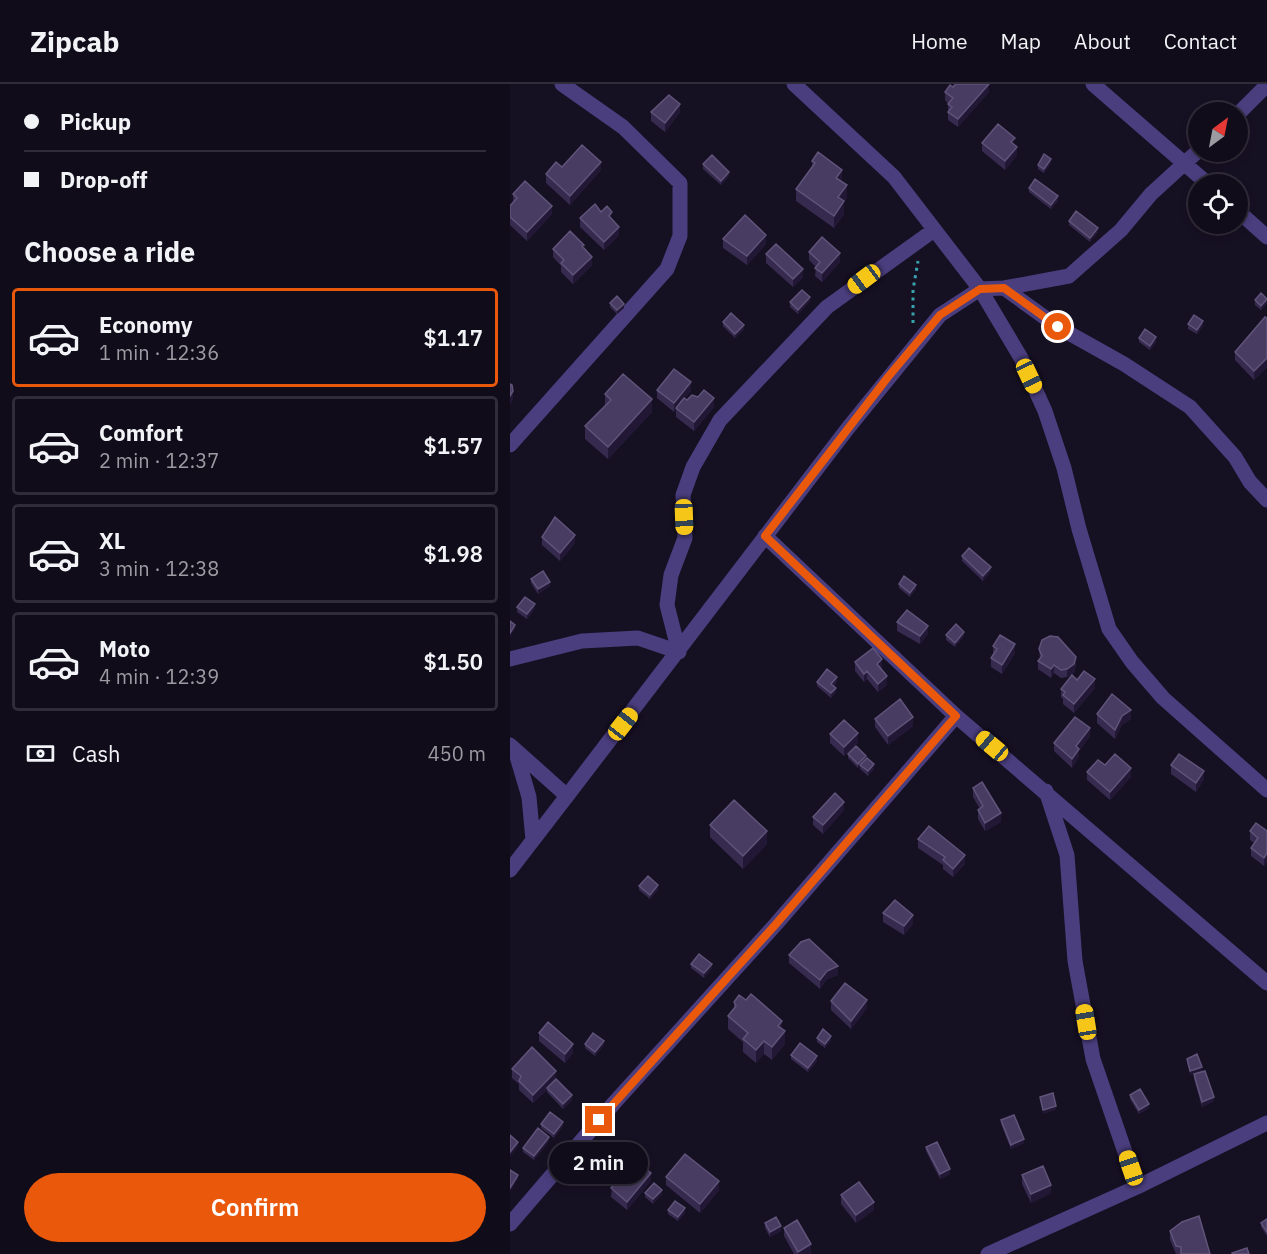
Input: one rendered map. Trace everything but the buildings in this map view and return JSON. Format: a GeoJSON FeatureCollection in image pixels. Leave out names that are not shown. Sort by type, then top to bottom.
{"type":"FeatureCollection","features":[{"type":"Feature","properties":{"kind":"street"},"geometry":{"type":"LineString","coordinates":[[510,445],[667,269],[680,236],[680,183],[623,127],[562,84]]}},
{"type":"Feature","properties":{"kind":"street"},"geometry":{"type":"LineString","coordinates":[[794,84],[894,177],[980,289],[1021,358],[1045,411],[1064,468],[1079,529],[1109,629],[1132,662],[1163,698],[1267,790]]}},
{"type":"Feature","properties":{"kind":"street"},"geometry":{"type":"LineString","coordinates":[[1093,84],[1196,174]]}},
{"type":"Feature","properties":{"kind":"street"},"geometry":{"type":"LineString","coordinates":[[1248,104],[1267,85]]}},
{"type":"Feature","properties":{"kind":"street"},"geometry":{"type":"LineString","coordinates":[[510,870],[679,652],[765,536],[940,315],[980,289],[1004,288],[1069,276],[1121,230],[1151,194],[1188,162]]}},
{"type":"Feature","properties":{"kind":"street"},"geometry":{"type":"LineString","coordinates":[[1248,220],[1267,237]]}},
{"type":"Feature","properties":{"kind":"street"},"geometry":{"type":"LineString","coordinates":[[679,652],[667,605],[671,575],[685,538],[683,495],[693,467],[720,420],[826,307],[934,230]]}},
{"type":"Feature","properties":{"kind":"street"},"geometry":{"type":"LineString","coordinates":[[1004,288],[1058,327],[1124,364],[1190,407],[1235,457],[1250,482],[1267,500]]}},
{"type":"Feature","properties":{"kind":"street"},"geometry":{"type":"LineString","coordinates":[[765,536],[956,716],[1267,983]]}},
{"type":"Feature","properties":{"kind":"street"},"geometry":{"type":"LineString","coordinates":[[510,658],[582,641],[638,638],[679,652]]}},
{"type":"Feature","properties":{"kind":"street"},"geometry":{"type":"LineString","coordinates":[[510,1224],[614,1103],[776,924],[956,716]]}},
{"type":"Feature","properties":{"kind":"street"},"geometry":{"type":"LineString","coordinates":[[512,746],[567,796]]}},
{"type":"Feature","properties":{"kind":"street"},"geometry":{"type":"LineString","coordinates":[[512,746],[522,768],[529,797],[533,840]]}},
{"type":"Feature","properties":{"kind":"street"},"geometry":{"type":"LineString","coordinates":[[1046,791],[1067,855],[1075,961],[1092,1059],[1137,1187]]}},
{"type":"Feature","properties":{"kind":"street"},"geometry":{"type":"LineString","coordinates":[[988,1254],[1137,1187],[1267,1123]]}},
{"type":"Feature","properties":{"kind":"path"},"geometry":{"type":"LineString","coordinates":[[916,343],[913,290],[918,261],[934,230]]}},
{"type":"Feature","properties":{"kind":"route"},"geometry":{"type":"LineString","coordinates":[[599,1120],[720,988],[956,716],[765,536],[901,360],[940,315],[980,289],[1004,288],[1058,327]]}}]}
